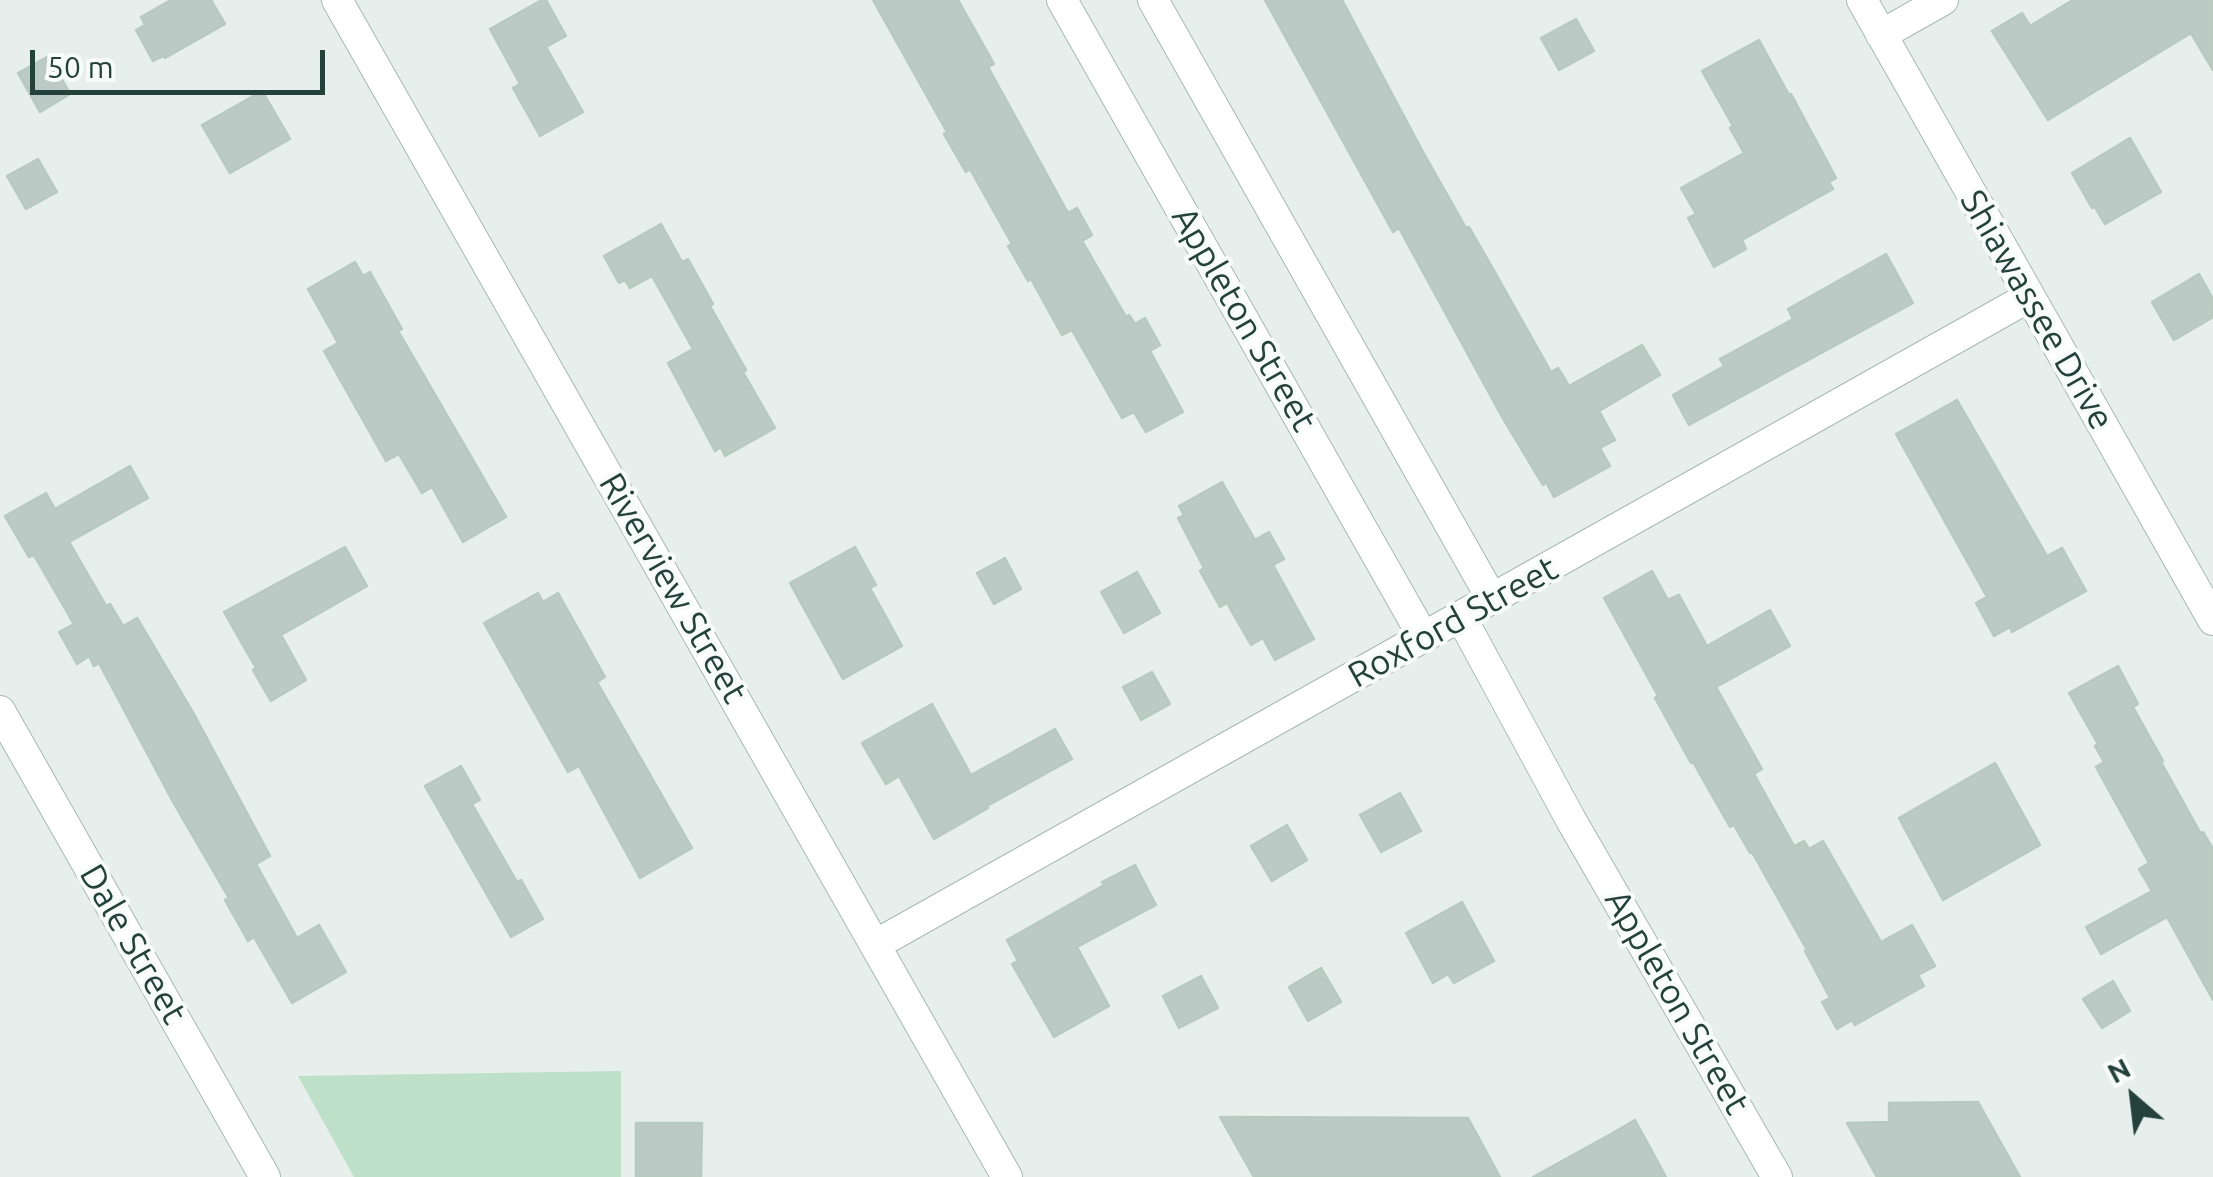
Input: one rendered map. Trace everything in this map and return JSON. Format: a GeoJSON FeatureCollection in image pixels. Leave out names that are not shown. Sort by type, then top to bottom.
{"type":"FeatureCollection","features":[{"type":"Feature","properties":{"kind":"street","name":"Riverview Street"},"geometry":{"type":"LineString","coordinates":[[337,0],[1007,1177]]}},
{"type":"Feature","properties":{"kind":"street","name":"Appleton Street"},"geometry":{"type":"LineString","coordinates":[[1062,0],[1424,638]]}},
{"type":"Feature","properties":{"kind":"street"},"geometry":{"type":"LineString","coordinates":[[1153,0],[1492,600]]}},
{"type":"Feature","properties":{"kind":"street","name":"Shiawassee Drive"},"geometry":{"type":"LineString","coordinates":[[1862,0],[2213,620]]}},
{"type":"Feature","properties":{"kind":"street"},"geometry":{"type":"LineString","coordinates":[[1882,34],[1943,0]]}},
{"type":"Feature","properties":{"kind":"street","name":"Roxford Street"},"geometry":{"type":"LineString","coordinates":[[875,945],[2030,297]]}},
{"type":"Feature","properties":{"kind":"street","name":"Appleton Street"},"geometry":{"type":"LineString","coordinates":[[1461,618],[1571,820],[1777,1177]]}},
{"type":"Feature","properties":{"kind":"street","name":"Dale Street"},"geometry":{"type":"LineString","coordinates":[[0,711],[265,1177]]}},
{"type":"Feature","properties":{"kind":"green space"},"geometry":{"type":"Polygon","coordinates":[[[621,1071],[621,1177],[354,1177],[298,1076],[621,1071]]]}},
{"type":"Feature","properties":{"kind":"building"},"geometry":{"type":"Polygon","coordinates":[[[171,0],[211,0],[225,24],[153,61],[136,30],[145,25],[141,17],[171,0]]]}},
{"type":"Feature","properties":{"kind":"building"},"geometry":{"type":"Polygon","coordinates":[[[546,0],[566,36],[546,47],[583,112],[540,136],[513,88],[520,84],[490,29],[546,0]]]}},
{"type":"Feature","properties":{"kind":"building"},"geometry":{"type":"Polygon","coordinates":[[[873,0],[958,0],[994,64],[988,67],[1068,213],[1077,208],[1092,235],[1082,241],[1126,317],[1129,315],[1135,324],[1145,318],[1160,345],[1150,351],[1183,412],[1146,432],[1134,412],[1122,418],[1072,330],[1062,335],[1031,279],[1028,281],[1008,246],[1012,244],[970,169],[966,172],[944,134],[947,132],[873,0]]]}},
{"type":"Feature","properties":{"kind":"building"},"geometry":{"type":"Polygon","coordinates":[[[1265,0],[1342,0],[1423,152],[1551,372],[1558,368],[1569,386],[1642,345],[1660,375],[1599,411],[1615,440],[1600,448],[1610,466],[1554,497],[1546,482],[1543,485],[1399,228],[1393,232],[1265,0]]]}},
{"type":"Feature","properties":{"kind":"building"},"geometry":{"type":"Polygon","coordinates":[[[2073,0],[2213,0],[2213,70],[2191,33],[2048,120],[1992,31],[2022,13],[2030,26],[2073,0]]]}},
{"type":"Feature","properties":{"kind":"building"},"geometry":{"type":"Polygon","coordinates":[[[1576,19],[1594,51],[1559,70],[1541,38],[1576,19]]]}},
{"type":"Feature","properties":{"kind":"building"},"geometry":{"type":"Polygon","coordinates":[[[1759,40],[1836,178],[1829,182],[1833,189],[1742,240],[1746,249],[1714,267],[1688,218],[1696,214],[1681,188],[1744,153],[1702,71],[1759,40]]]}},
{"type":"Feature","properties":{"kind":"building"},"geometry":{"type":"Polygon","coordinates":[[[49,56],[70,94],[40,112],[18,73],[49,56]]]}},
{"type":"Feature","properties":{"kind":"building"},"geometry":{"type":"Polygon","coordinates":[[[262,91],[290,139],[230,173],[202,125],[262,91]]]}},
{"type":"Feature","properties":{"kind":"building"},"geometry":{"type":"Polygon","coordinates":[[[2130,138],[2161,192],[2105,224],[2072,173],[2130,138]]]}},
{"type":"Feature","properties":{"kind":"building"},"geometry":{"type":"Polygon","coordinates":[[[38,159],[57,192],[26,209],[7,176],[38,159]]]}},
{"type":"Feature","properties":{"kind":"building"},"geometry":{"type":"Polygon","coordinates":[[[661,224],[682,262],[688,259],[775,428],[725,456],[721,447],[715,451],[668,363],[693,349],[652,276],[630,288],[625,280],[619,283],[604,256],[661,224]]]}},
{"type":"Feature","properties":{"kind":"building"},"geometry":{"type":"Polygon","coordinates":[[[1886,254],[1913,303],[1689,425],[1673,395],[1724,366],[1720,359],[1793,319],[1788,309],[1886,254]]]}},
{"type":"Feature","properties":{"kind":"building"},"geometry":{"type":"Polygon","coordinates":[[[355,262],[363,276],[370,272],[402,329],[398,331],[506,517],[463,542],[432,487],[422,493],[399,454],[386,461],[324,351],[338,343],[308,289],[355,262]]]}},
{"type":"Feature","properties":{"kind":"building"},"geometry":{"type":"Polygon","coordinates":[[[2199,274],[2213,299],[2213,317],[2174,340],[2152,302],[2199,274]]]}},
{"type":"Feature","properties":{"kind":"building"},"geometry":{"type":"Polygon","coordinates":[[[1957,400],[2047,556],[2062,548],[2086,591],[2012,632],[2010,627],[1994,636],[1976,603],[1987,597],[1896,434],[1957,400]]]}},
{"type":"Feature","properties":{"kind":"building"},"geometry":{"type":"Polygon","coordinates":[[[130,466],[148,498],[69,542],[106,606],[110,604],[123,626],[137,618],[195,716],[270,856],[256,864],[297,938],[319,925],[346,972],[292,1003],[254,937],[248,941],[225,900],[229,898],[99,663],[94,666],[89,656],[77,664],[59,632],[74,624],[34,555],[29,557],[5,516],[46,493],[55,509],[130,466]]]}},
{"type":"Feature","properties":{"kind":"building"},"geometry":{"type":"Polygon","coordinates":[[[1222,482],[1255,540],[1269,532],[1284,559],[1273,565],[1314,639],[1275,660],[1263,638],[1251,645],[1227,603],[1220,607],[1178,518],[1184,515],[1179,506],[1222,482]]]}},
{"type":"Feature","properties":{"kind":"building"},"geometry":{"type":"Polygon","coordinates":[[[345,547],[367,586],[281,635],[306,680],[271,701],[224,612],[345,547]]]}},
{"type":"Feature","properties":{"kind":"building"},"geometry":{"type":"Polygon","coordinates":[[[855,547],[876,585],[870,588],[902,646],[843,679],[790,583],[855,547]]]}},
{"type":"Feature","properties":{"kind":"building"},"geometry":{"type":"Polygon","coordinates":[[[1005,558],[1021,589],[994,604],[977,573],[1005,558]]]}},
{"type":"Feature","properties":{"kind":"building"},"geometry":{"type":"Polygon","coordinates":[[[1652,571],[1668,600],[1679,595],[1707,646],[1770,610],[1790,646],[1716,687],[1762,769],[1754,774],[1794,846],[1804,841],[1809,849],[1823,841],[1881,942],[1912,925],[1935,966],[1918,975],[1924,986],[1855,1025],[1852,1020],[1837,1029],[1822,1002],[1830,998],[1807,950],[1752,852],[1734,825],[1730,827],[1691,763],[1604,598],[1652,571]]]}},
{"type":"Feature","properties":{"kind":"building"},"geometry":{"type":"Polygon","coordinates":[[[1137,572],[1160,613],[1124,633],[1101,592],[1137,572]]]}},
{"type":"Feature","properties":{"kind":"building"},"geometry":{"type":"Polygon","coordinates":[[[538,593],[543,602],[558,593],[605,677],[597,682],[692,848],[640,878],[579,766],[568,772],[484,623],[538,593]]]}},
{"type":"Feature","properties":{"kind":"building"},"geometry":{"type":"Polygon","coordinates":[[[2118,666],[2138,704],[2133,707],[2161,762],[2213,849],[2213,1000],[2167,917],[2101,954],[2086,927],[2152,891],[2139,869],[2149,863],[2096,767],[2104,762],[2095,746],[2098,744],[2069,693],[2118,666]]]}},
{"type":"Feature","properties":{"kind":"building"},"geometry":{"type":"Polygon","coordinates":[[[1152,672],[1170,704],[1141,720],[1123,687],[1152,672]]]}},
{"type":"Feature","properties":{"kind":"building"},"geometry":{"type":"Polygon","coordinates":[[[932,704],[971,775],[1055,729],[1072,759],[934,839],[899,776],[886,784],[862,743],[932,704]]]}},
{"type":"Feature","properties":{"kind":"building"},"geometry":{"type":"Polygon","coordinates":[[[1995,763],[2040,845],[1943,900],[1899,818],[1995,763]]]}},
{"type":"Feature","properties":{"kind":"building"},"geometry":{"type":"Polygon","coordinates":[[[461,766],[480,800],[472,804],[543,919],[511,937],[425,786],[461,766]]]}},
{"type":"Feature","properties":{"kind":"building"},"geometry":{"type":"Polygon","coordinates":[[[1400,793],[1421,831],[1381,852],[1360,815],[1400,793]]]}},
{"type":"Feature","properties":{"kind":"building"},"geometry":{"type":"Polygon","coordinates":[[[1287,825],[1307,860],[1272,881],[1251,846],[1287,825]]]}},
{"type":"Feature","properties":{"kind":"building"},"geometry":{"type":"Polygon","coordinates":[[[1135,865],[1156,905],[1077,947],[1109,1006],[1054,1037],[1012,964],[1018,961],[1007,940],[1135,865]]]}},
{"type":"Feature","properties":{"kind":"building"},"geometry":{"type":"Polygon","coordinates":[[[1462,902],[1494,961],[1454,983],[1448,974],[1433,983],[1406,933],[1462,902]]]}},
{"type":"Feature","properties":{"kind":"building"},"geometry":{"type":"Polygon","coordinates":[[[1321,968],[1341,1002],[1308,1021],[1289,987],[1321,968]]]}},
{"type":"Feature","properties":{"kind":"building"},"geometry":{"type":"Polygon","coordinates":[[[1201,976],[1218,1008],[1179,1028],[1163,996],[1201,976]]]}},
{"type":"Feature","properties":{"kind":"building"},"geometry":{"type":"Polygon","coordinates":[[[2113,981],[2130,1011],[2102,1028],[2083,999],[2113,981]]]}},
{"type":"Feature","properties":{"kind":"building"},"geometry":{"type":"Polygon","coordinates":[[[1978,1102],[2020,1177],[1877,1177],[1847,1123],[1889,1122],[1889,1103],[1978,1102]]]}},
{"type":"Feature","properties":{"kind":"building"},"geometry":{"type":"Polygon","coordinates":[[[1220,1117],[1468,1118],[1500,1177],[1254,1177],[1220,1117]]]}},
{"type":"Feature","properties":{"kind":"building"},"geometry":{"type":"Polygon","coordinates":[[[1635,1120],[1666,1177],[1533,1177],[1611,1134],[1635,1120]]]}},
{"type":"Feature","properties":{"kind":"building"},"geometry":{"type":"Polygon","coordinates":[[[636,1123],[702,1123],[701,1177],[636,1177],[636,1123]]]}}]}
